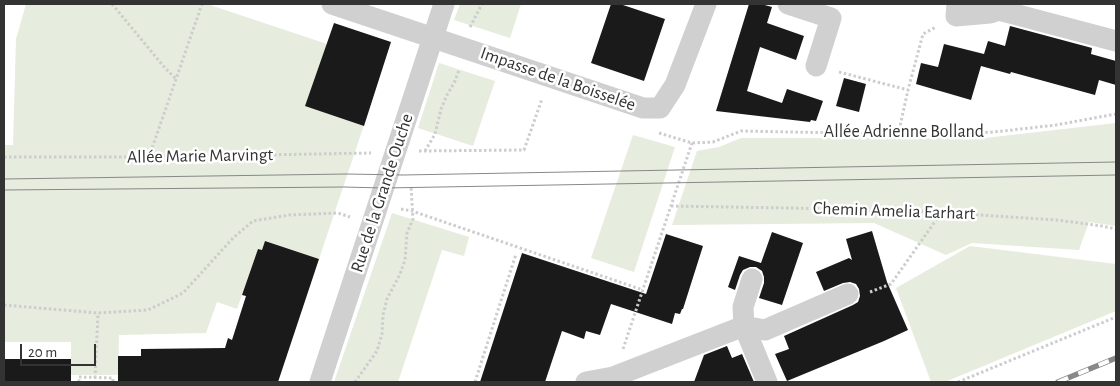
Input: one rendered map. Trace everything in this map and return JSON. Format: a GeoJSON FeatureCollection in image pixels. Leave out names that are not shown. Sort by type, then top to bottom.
{"type":"FeatureCollection","features":[{"type":"Feature","properties":{"kind":"street","name":"Impasse de la Boisselée"},"geometry":{"type":"LineString","coordinates":[[332,4],[642,108],[660,108],[675,85],[706,4]]}},
{"type":"Feature","properties":{"kind":"street","name":"Rue de la Grande Ouche"},"geometry":{"type":"LineString","coordinates":[[320,382],[444,4]]}},
{"type":"Feature","properties":{"kind":"street"},"geometry":{"type":"LineString","coordinates":[[788,4],[831,18],[816,66]]}},
{"type":"Feature","properties":{"kind":"street"},"geometry":{"type":"LineString","coordinates":[[956,10],[990,13],[999,10],[1116,41]]}},
{"type":"Feature","properties":{"kind":"street"},"geometry":{"type":"LineString","coordinates":[[752,279],[743,307],[744,326],[767,382]]}},
{"type":"Feature","properties":{"kind":"street"},"geometry":{"type":"LineString","coordinates":[[586,382],[613,377],[744,326],[765,330],[848,294]]}},
{"type":"Feature","properties":{"kind":"path"},"geometry":{"type":"LineString","coordinates":[[112,4],[176,79]]}},
{"type":"Feature","properties":{"kind":"path"},"geometry":{"type":"LineString","coordinates":[[149,157],[202,4]]}},
{"type":"Feature","properties":{"kind":"path"},"geometry":{"type":"LineString","coordinates":[[418,155],[425,150],[435,134],[441,109],[455,80],[470,25],[482,4]]}},
{"type":"Feature","properties":{"kind":"path"},"geometry":{"type":"LineString","coordinates":[[898,134],[922,34],[956,10]]}},
{"type":"Feature","properties":{"kind":"path"},"geometry":{"type":"LineString","coordinates":[[816,66],[908,90]]}},
{"type":"Feature","properties":{"kind":"path","name":"Allée Marie Marvingt"},"geometry":{"type":"LineString","coordinates":[[4,158],[149,157],[425,150],[524,150],[542,97]]}},
{"type":"Feature","properties":{"kind":"path","name":"Allée Adrienne Bolland"},"geometry":{"type":"LineString","coordinates":[[692,143],[713,142],[741,132],[938,135],[994,132],[1056,125],[1116,114]]}},
{"type":"Feature","properties":{"kind":"path"},"geometry":{"type":"LineString","coordinates":[[613,377],[692,143],[654,132]]}},
{"type":"Feature","properties":{"kind":"path"},"geometry":{"type":"LineString","coordinates":[[355,382],[377,351],[382,334],[383,315],[387,299],[405,260],[407,233],[412,220],[411,181]]}},
{"type":"Feature","properties":{"kind":"path","name":"Chemin Amelia Earhart"},"geometry":{"type":"LineString","coordinates":[[671,206],[902,210],[1057,220],[1116,229]]}},
{"type":"Feature","properties":{"kind":"path"},"geometry":{"type":"LineString","coordinates":[[4,305],[98,313],[148,310],[183,293],[233,238],[253,222],[289,215],[338,213],[375,215],[412,211],[642,290]]}},
{"type":"Feature","properties":{"kind":"path"},"geometry":{"type":"LineString","coordinates":[[848,294],[855,299],[891,284],[942,213]]}},
{"type":"Feature","properties":{"kind":"path"},"geometry":{"type":"LineString","coordinates":[[475,382],[516,254]]}},
{"type":"Feature","properties":{"kind":"path"},"geometry":{"type":"LineString","coordinates":[[95,378],[98,313]]}},
{"type":"Feature","properties":{"kind":"path"},"geometry":{"type":"LineString","coordinates":[[958,382],[1116,317]]}},
{"type":"Feature","properties":{"kind":"path"},"geometry":{"type":"LineString","coordinates":[[79,382],[79,377],[113,378],[113,382]]}},
{"type":"Feature","properties":{"kind":"shaded area"},"geometry":{"type":"Polygon","coordinates":[[[26,4],[207,4],[327,44],[364,125],[319,259],[265,241],[262,250],[258,249],[237,309],[217,302],[206,333],[119,335],[118,375],[71,375],[71,342],[4,342],[4,145],[13,145],[16,39],[26,4]]]}},
{"type":"Feature","properties":{"kind":"shaded area"},"geometry":{"type":"Polygon","coordinates":[[[460,4],[521,4],[510,38],[454,20],[460,4]]]}},
{"type":"Feature","properties":{"kind":"shaded area"},"geometry":{"type":"Polygon","coordinates":[[[439,63],[495,81],[473,146],[418,128],[439,63]]]}},
{"type":"Feature","properties":{"kind":"shaded area"},"geometry":{"type":"Polygon","coordinates":[[[1116,123],[1116,226],[1089,222],[1079,250],[972,243],[946,255],[874,223],[672,225],[697,151],[719,147],[741,138],[985,138],[1116,123]]]}},
{"type":"Feature","properties":{"kind":"shaded area"},"geometry":{"type":"Polygon","coordinates":[[[633,135],[675,147],[634,272],[591,258],[633,135]]]}},
{"type":"Feature","properties":{"kind":"shaded area"},"geometry":{"type":"Polygon","coordinates":[[[392,213],[469,237],[464,256],[442,250],[398,382],[334,382],[392,213]]]}},
{"type":"Feature","properties":{"kind":"shaded area"},"geometry":{"type":"Polygon","coordinates":[[[970,246],[1116,264],[1116,311],[945,382],[931,382],[896,288],[970,246]]]}},
{"type":"Feature","properties":{"kind":"building"},"geometry":{"type":"Polygon","coordinates":[[[611,4],[620,4],[665,19],[644,81],[591,63],[611,4]]]}},
{"type":"Feature","properties":{"kind":"building"},"geometry":{"type":"Polygon","coordinates":[[[749,4],[761,4],[772,7],[767,23],[804,36],[796,60],[760,47],[747,91],[782,103],[787,89],[823,101],[816,121],[811,120],[810,122],[716,111],[749,4]]]}},
{"type":"Feature","properties":{"kind":"building"},"geometry":{"type":"Polygon","coordinates":[[[334,23],[391,42],[364,126],[305,106],[334,23]]]}},
{"type":"Feature","properties":{"kind":"building"},"geometry":{"type":"Polygon","coordinates":[[[1010,26],[1092,48],[1091,54],[1116,61],[1116,85],[1099,80],[1095,95],[1011,72],[1010,74],[981,66],[971,100],[916,84],[921,63],[938,67],[944,44],[984,54],[988,41],[1005,46],[1010,26]]]}},
{"type":"Feature","properties":{"kind":"building"},"geometry":{"type":"Polygon","coordinates":[[[844,78],[866,84],[859,112],[836,106],[844,78]]]}},
{"type":"Feature","properties":{"kind":"building"},"geometry":{"type":"Polygon","coordinates":[[[872,231],[887,282],[908,330],[787,381],[775,354],[789,349],[784,336],[853,305],[858,302],[860,296],[856,284],[850,282],[824,291],[816,272],[849,258],[852,260],[846,239],[872,231]]]}},
{"type":"Feature","properties":{"kind":"building"},"geometry":{"type":"Polygon","coordinates":[[[772,232],[803,243],[782,305],[759,298],[764,277],[762,271],[756,267],[743,270],[735,290],[728,287],[739,256],[761,263],[772,232]]]}},
{"type":"Feature","properties":{"kind":"building"},"geometry":{"type":"Polygon","coordinates":[[[666,234],[703,246],[683,309],[680,314],[675,313],[672,324],[611,304],[600,335],[586,331],[584,339],[562,331],[545,382],[480,382],[522,253],[646,294],[666,234]]]}},
{"type":"Feature","properties":{"kind":"building"},"geometry":{"type":"Polygon","coordinates":[[[265,241],[319,259],[278,382],[118,382],[118,356],[141,356],[141,349],[225,348],[228,338],[232,340],[246,296],[242,295],[258,249],[262,250],[265,241]]]}},
{"type":"Feature","properties":{"kind":"building"},"geometry":{"type":"Polygon","coordinates":[[[727,346],[732,358],[742,354],[754,382],[694,382],[704,355],[727,346]]]}},
{"type":"Feature","properties":{"kind":"building"},"geometry":{"type":"Polygon","coordinates":[[[4,359],[71,359],[71,382],[4,382],[4,359]]]}},
{"type":"Feature","properties":{"kind":"tram line"},"geometry":{"type":"LineString","coordinates":[[4,179],[347,174],[403,175],[1116,162]]}},
{"type":"Feature","properties":{"kind":"tram line"},"geometry":{"type":"LineString","coordinates":[[4,190],[384,188],[1116,175]]}},
{"type":"Feature","properties":{"kind":"railway"},"geometry":{"type":"LineString","coordinates":[[1058,382],[1116,358]]}}]}
